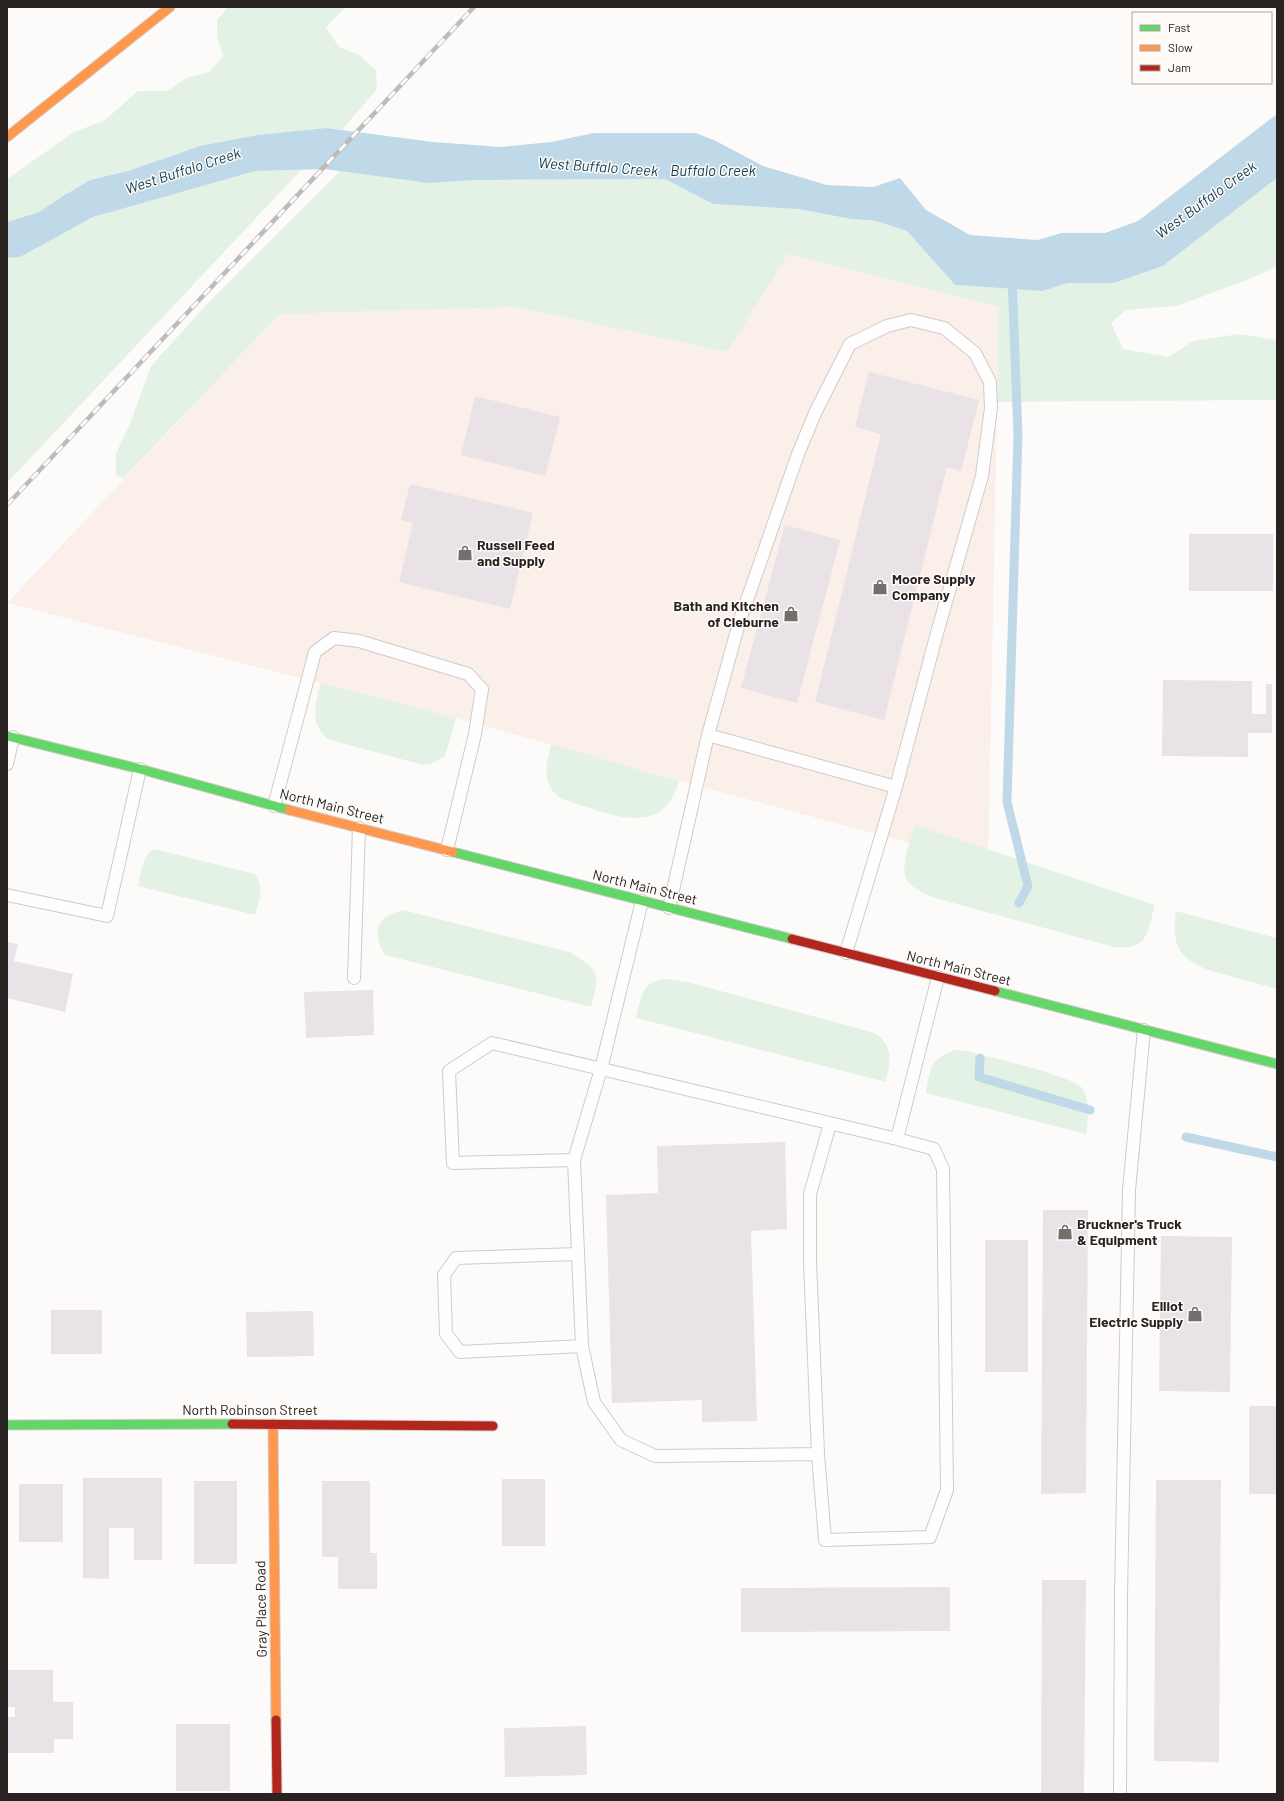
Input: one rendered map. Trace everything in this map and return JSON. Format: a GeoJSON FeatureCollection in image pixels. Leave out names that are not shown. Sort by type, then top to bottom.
{"type":"FeatureCollection","features":[{"type":"Feature","properties":{"kind":"main road"},"geometry":{"type":"LineString","coordinates":[[7,137],[170,7]]}},
{"type":"Feature","properties":{"kind":"main road","name":"North Main Street"},"geometry":{"type":"LineString","coordinates":[[10,737],[140,769],[274,806],[1277,1064]]}},
{"type":"Feature","properties":{"kind":"main road","name":"North Robinson Street"},"geometry":{"type":"LineString","coordinates":[[7,1425],[274,1424],[493,1426]]}},
{"type":"Feature","properties":{"kind":"main road","name":"Gray Place Road"},"geometry":{"type":"LineString","coordinates":[[274,1424],[278,1794]]}},
{"type":"Feature","properties":{"kind":"lane"},"geometry":{"type":"LineString","coordinates":[[669,908],[708,735],[739,623],[798,454],[816,411],[850,344],[887,326],[911,320],[944,328],[975,353],[990,382],[991,408],[982,476],[937,633],[896,787],[846,953]]}},
{"type":"Feature","properties":{"kind":"lane"},"geometry":{"type":"LineString","coordinates":[[274,806],[315,652],[334,638],[359,641],[468,674],[482,689],[475,734],[447,850]]}},
{"type":"Feature","properties":{"kind":"lane"},"geometry":{"type":"LineString","coordinates":[[708,735],[896,787]]}},
{"type":"Feature","properties":{"kind":"lane"},"geometry":{"type":"LineString","coordinates":[[7,764],[10,737]]}},
{"type":"Feature","properties":{"kind":"lane"},"geometry":{"type":"LineString","coordinates":[[7,895],[107,916],[140,769]]}},
{"type":"Feature","properties":{"kind":"lane"},"geometry":{"type":"LineString","coordinates":[[354,978],[359,828]]}},
{"type":"Feature","properties":{"kind":"lane"},"geometry":{"type":"LineString","coordinates":[[642,901],[601,1070],[574,1160],[582,1346],[594,1402],[621,1440],[655,1456],[818,1454]]}},
{"type":"Feature","properties":{"kind":"lane"},"geometry":{"type":"LineString","coordinates":[[897,1139],[938,977]]}},
{"type":"Feature","properties":{"kind":"lane"},"geometry":{"type":"LineString","coordinates":[[1120,1794],[1121,1594],[1129,1190],[1144,1030]]}},
{"type":"Feature","properties":{"kind":"lane"},"geometry":{"type":"LineString","coordinates":[[574,1160],[453,1163],[449,1071],[492,1043],[897,1139],[934,1149],[943,1169],[947,1490],[930,1537],[825,1540],[818,1454],[810,1262],[810,1194],[830,1124]]}},
{"type":"Feature","properties":{"kind":"lane"},"geometry":{"type":"LineString","coordinates":[[577,1254],[456,1258],[444,1275],[446,1334],[460,1352],[582,1346]]}},
{"type":"Feature","properties":{"kind":"shaded area"},"geometry":{"type":"Polygon","coordinates":[[[788,254],[999,307],[988,864],[713,790],[456,718],[7,603],[280,314],[516,307],[726,352],[788,254]]]}},
{"type":"Feature","properties":{"kind":"green space"},"geometry":{"type":"Polygon","coordinates":[[[228,7],[346,7],[326,27],[339,47],[359,55],[376,70],[377,89],[342,130],[326,128],[257,135],[200,146],[131,170],[90,180],[39,212],[7,222],[7,179],[74,132],[105,120],[138,91],[167,91],[186,78],[209,72],[223,56],[217,37],[217,20],[228,7]]]}},
{"type":"Feature","properties":{"kind":"green space"},"geometry":{"type":"Polygon","coordinates":[[[302,169],[7,483],[7,258],[20,257],[93,217],[139,202],[255,171],[302,169]]]}},
{"type":"Feature","properties":{"kind":"green space"},"geometry":{"type":"Polygon","coordinates":[[[340,171],[429,183],[475,180],[665,179],[713,204],[798,209],[851,219],[876,221],[907,231],[955,285],[1043,291],[1068,283],[1114,283],[1163,266],[1277,178],[1277,266],[1252,278],[1177,306],[1126,310],[1111,323],[1123,349],[1169,357],[1193,341],[1239,334],[1277,340],[1277,400],[997,402],[999,307],[788,254],[727,352],[516,307],[280,314],[123,479],[116,475],[116,453],[130,424],[151,366],[208,303],[340,171]]]}},
{"type":"Feature","properties":{"kind":"green space"},"geometry":{"type":"Polygon","coordinates":[[[321,683],[456,718],[445,756],[431,764],[423,765],[327,739],[321,732],[315,712],[321,683]]]}},
{"type":"Feature","properties":{"kind":"green space"},"geometry":{"type":"Polygon","coordinates":[[[551,744],[679,781],[671,800],[660,811],[646,817],[630,818],[613,815],[562,799],[555,794],[548,781],[547,774],[551,744]]]}},
{"type":"Feature","properties":{"kind":"green space"},"geometry":{"type":"Polygon","coordinates":[[[915,825],[1155,905],[1145,938],[1134,946],[1114,947],[935,898],[924,893],[908,882],[905,877],[904,870],[906,854],[915,825]]]}},
{"type":"Feature","properties":{"kind":"green space"},"geometry":{"type":"Polygon","coordinates":[[[154,849],[255,874],[260,884],[260,894],[255,915],[138,886],[144,860],[154,849]]]}},
{"type":"Feature","properties":{"kind":"green space"},"geometry":{"type":"Polygon","coordinates":[[[403,910],[570,952],[592,968],[595,973],[596,986],[591,1007],[385,955],[378,939],[377,932],[379,926],[387,917],[403,910]]]}},
{"type":"Feature","properties":{"kind":"green space"},"geometry":{"type":"Polygon","coordinates":[[[1176,911],[1277,938],[1277,989],[1201,967],[1184,956],[1179,948],[1176,938],[1176,911]]]}},
{"type":"Feature","properties":{"kind":"green space"},"geometry":{"type":"Polygon","coordinates":[[[667,979],[688,982],[875,1033],[886,1044],[890,1055],[886,1082],[636,1018],[639,1003],[644,991],[652,983],[667,979]]]}},
{"type":"Feature","properties":{"kind":"green space"},"geometry":{"type":"Polygon","coordinates":[[[954,1050],[967,1051],[1029,1067],[1064,1078],[1076,1084],[1083,1089],[1087,1099],[1088,1117],[1086,1134],[926,1093],[932,1066],[940,1057],[954,1050]]]}},
{"type":"Feature","properties":{"kind":"water","name":"Buffalo Creek"},"geometry":{"type":"Polygon","coordinates":[[[1277,114],[1277,178],[1163,266],[1114,283],[1068,283],[1043,291],[955,285],[907,231],[876,221],[851,219],[798,209],[713,204],[665,179],[475,180],[429,183],[324,169],[255,171],[93,217],[20,257],[7,258],[7,222],[39,212],[90,180],[131,170],[200,146],[257,135],[326,128],[433,142],[501,147],[551,142],[594,133],[696,133],[716,141],[763,166],[827,185],[873,187],[900,178],[926,210],[970,235],[1038,240],[1061,233],[1105,233],[1138,221],[1277,114]]]}},
{"type":"Feature","properties":{"kind":"building","name":"Moore Supply Company"},"geometry":{"type":"Polygon","coordinates":[[[869,372],[979,400],[961,471],[947,467],[884,720],[815,702],[881,434],[855,427],[869,372]]]}},
{"type":"Feature","properties":{"kind":"building"},"geometry":{"type":"Polygon","coordinates":[[[475,396],[560,417],[545,476],[461,455],[475,396]]]}},
{"type":"Feature","properties":{"kind":"building","name":"Russell Feed and Supply"},"geometry":{"type":"Polygon","coordinates":[[[410,484],[533,513],[510,609],[399,582],[413,523],[401,520],[410,484]]]}},
{"type":"Feature","properties":{"kind":"building","name":"Bath and Kitchen of Cleburne"},"geometry":{"type":"Polygon","coordinates":[[[785,525],[840,540],[797,703],[741,688],[785,525]]]}},
{"type":"Feature","properties":{"kind":"building"},"geometry":{"type":"Polygon","coordinates":[[[1189,534],[1273,534],[1273,591],[1189,591],[1189,534]]]}},
{"type":"Feature","properties":{"kind":"building"},"geometry":{"type":"Polygon","coordinates":[[[1163,680],[1252,681],[1252,714],[1266,714],[1266,684],[1272,684],[1272,733],[1248,733],[1248,757],[1162,756],[1163,680]]]}},
{"type":"Feature","properties":{"kind":"building"},"geometry":{"type":"Polygon","coordinates":[[[7,942],[18,944],[14,961],[73,974],[65,1012],[7,998],[7,942]]]}},
{"type":"Feature","properties":{"kind":"building"},"geometry":{"type":"Polygon","coordinates":[[[373,990],[374,1035],[306,1038],[304,992],[373,990]]]}},
{"type":"Feature","properties":{"kind":"building"},"geometry":{"type":"Polygon","coordinates":[[[785,1142],[787,1229],[751,1231],[757,1421],[702,1422],[702,1400],[612,1403],[606,1195],[658,1193],[657,1146],[785,1142]]]}},
{"type":"Feature","properties":{"kind":"building"},"geometry":{"type":"Polygon","coordinates":[[[1043,1210],[1088,1210],[1086,1493],[1041,1494],[1043,1210]]]}},
{"type":"Feature","properties":{"kind":"building","name":"Elliot Electric Supply"},"geometry":{"type":"Polygon","coordinates":[[[1161,1236],[1232,1237],[1230,1392],[1159,1391],[1161,1236]]]}},
{"type":"Feature","properties":{"kind":"building"},"geometry":{"type":"Polygon","coordinates":[[[985,1240],[1028,1240],[1028,1372],[985,1372],[985,1240]]]}},
{"type":"Feature","properties":{"kind":"building"},"geometry":{"type":"Polygon","coordinates":[[[51,1310],[102,1310],[102,1354],[51,1354],[51,1310]]]}},
{"type":"Feature","properties":{"kind":"building"},"geometry":{"type":"Polygon","coordinates":[[[313,1311],[314,1356],[247,1357],[246,1312],[313,1311]]]}},
{"type":"Feature","properties":{"kind":"building"},"geometry":{"type":"Polygon","coordinates":[[[1249,1406],[1277,1406],[1277,1494],[1249,1494],[1249,1406]]]}},
{"type":"Feature","properties":{"kind":"building"},"geometry":{"type":"Polygon","coordinates":[[[83,1478],[162,1478],[162,1560],[134,1560],[134,1528],[109,1528],[109,1579],[83,1578],[83,1478]]]}},
{"type":"Feature","properties":{"kind":"building"},"geometry":{"type":"Polygon","coordinates":[[[502,1479],[545,1479],[545,1546],[502,1546],[502,1479]]]}},
{"type":"Feature","properties":{"kind":"building"},"geometry":{"type":"Polygon","coordinates":[[[1156,1480],[1221,1480],[1219,1762],[1154,1761],[1156,1480]]]}},
{"type":"Feature","properties":{"kind":"building"},"geometry":{"type":"Polygon","coordinates":[[[194,1481],[237,1481],[237,1564],[194,1564],[194,1481]]]}},
{"type":"Feature","properties":{"kind":"building"},"geometry":{"type":"Polygon","coordinates":[[[322,1481],[370,1481],[370,1553],[377,1553],[377,1589],[338,1589],[338,1557],[322,1557],[322,1481]]]}},
{"type":"Feature","properties":{"kind":"building"},"geometry":{"type":"Polygon","coordinates":[[[19,1484],[63,1484],[63,1542],[19,1542],[19,1484]]]}},
{"type":"Feature","properties":{"kind":"building"},"geometry":{"type":"Polygon","coordinates":[[[1042,1580],[1086,1580],[1084,1794],[1041,1794],[1042,1580]]]}},
{"type":"Feature","properties":{"kind":"building"},"geometry":{"type":"Polygon","coordinates":[[[950,1587],[950,1631],[741,1632],[741,1588],[950,1587]]]}},
{"type":"Feature","properties":{"kind":"building"},"geometry":{"type":"Polygon","coordinates":[[[7,1670],[53,1670],[53,1702],[73,1702],[73,1739],[54,1739],[54,1753],[7,1753],[7,1717],[15,1717],[15,1707],[7,1707],[7,1670]]]}},
{"type":"Feature","properties":{"kind":"building"},"geometry":{"type":"Polygon","coordinates":[[[176,1724],[230,1724],[230,1791],[176,1791],[176,1724]]]}},
{"type":"Feature","properties":{"kind":"building"},"geometry":{"type":"Polygon","coordinates":[[[586,1726],[587,1775],[505,1777],[504,1728],[586,1726]]]}},
{"type":"Feature","properties":{"kind":"waterway"},"geometry":{"type":"LineString","coordinates":[[1012,277],[1018,435],[1007,802],[1028,886],[1019,903]]}},
{"type":"Feature","properties":{"kind":"waterway"},"geometry":{"type":"LineString","coordinates":[[980,1058],[979,1077],[1090,1110]]}},
{"type":"Feature","properties":{"kind":"waterway"},"geometry":{"type":"LineString","coordinates":[[1186,1137],[1277,1157]]}},
{"type":"Feature","properties":{"kind":"railway"},"geometry":{"type":"LineString","coordinates":[[7,505],[474,7]]}},
{"type":"Feature","properties":{"kind":"traffic: fast"},"geometry":{"type":"LineString","coordinates":[[7,736],[140,769],[289,810]]}},
{"type":"Feature","properties":{"kind":"traffic: fast"},"geometry":{"type":"LineString","coordinates":[[453,852],[792,939]]}},
{"type":"Feature","properties":{"kind":"traffic: fast"},"geometry":{"type":"LineString","coordinates":[[995,991],[1277,1064]]}},
{"type":"Feature","properties":{"kind":"traffic: fast"},"geometry":{"type":"LineString","coordinates":[[7,1425],[232,1424]]}},
{"type":"Feature","properties":{"kind":"traffic: slow"},"geometry":{"type":"LineString","coordinates":[[7,137],[170,7]]}},
{"type":"Feature","properties":{"kind":"traffic: slow"},"geometry":{"type":"LineString","coordinates":[[289,810],[453,852]]}},
{"type":"Feature","properties":{"kind":"traffic: slow"},"geometry":{"type":"LineString","coordinates":[[273,1424],[276,1720]]}},
{"type":"Feature","properties":{"kind":"traffic: jam"},"geometry":{"type":"LineString","coordinates":[[792,939],[995,991]]}},
{"type":"Feature","properties":{"kind":"traffic: jam"},"geometry":{"type":"LineString","coordinates":[[232,1424],[493,1426]]}},
{"type":"Feature","properties":{"kind":"traffic: jam"},"geometry":{"type":"LineString","coordinates":[[276,1720],[277,1794]]}},
{"type":"Feature","properties":{"kind":"place","name":"Russell Feed and Supply"},"geometry":{"type":"Point","coordinates":[465,553]}},
{"type":"Feature","properties":{"kind":"place","name":"Moore Supply Company"},"geometry":{"type":"Point","coordinates":[880,587]}},
{"type":"Feature","properties":{"kind":"place","name":"Bath and Kitchen of Cleburne"},"geometry":{"type":"Point","coordinates":[791,614]}},
{"type":"Feature","properties":{"kind":"place","name":"Bruckner's Truck & Equipment"},"geometry":{"type":"Point","coordinates":[1065,1232]}},
{"type":"Feature","properties":{"kind":"place","name":"Elliot Electric Supply"},"geometry":{"type":"Point","coordinates":[1195,1314]}},
{"type":"Feature","properties":{"kind":"water label","name":"West Buffalo Creek"},"geometry":{"type":"Point","coordinates":[598,167]}},
{"type":"Feature","properties":{"kind":"water label","name":"West Buffalo Creek"},"geometry":{"type":"Point","coordinates":[183,171]}},
{"type":"Feature","properties":{"kind":"water label","name":"West Buffalo Creek"},"geometry":{"type":"Point","coordinates":[1206,200]}}]}
